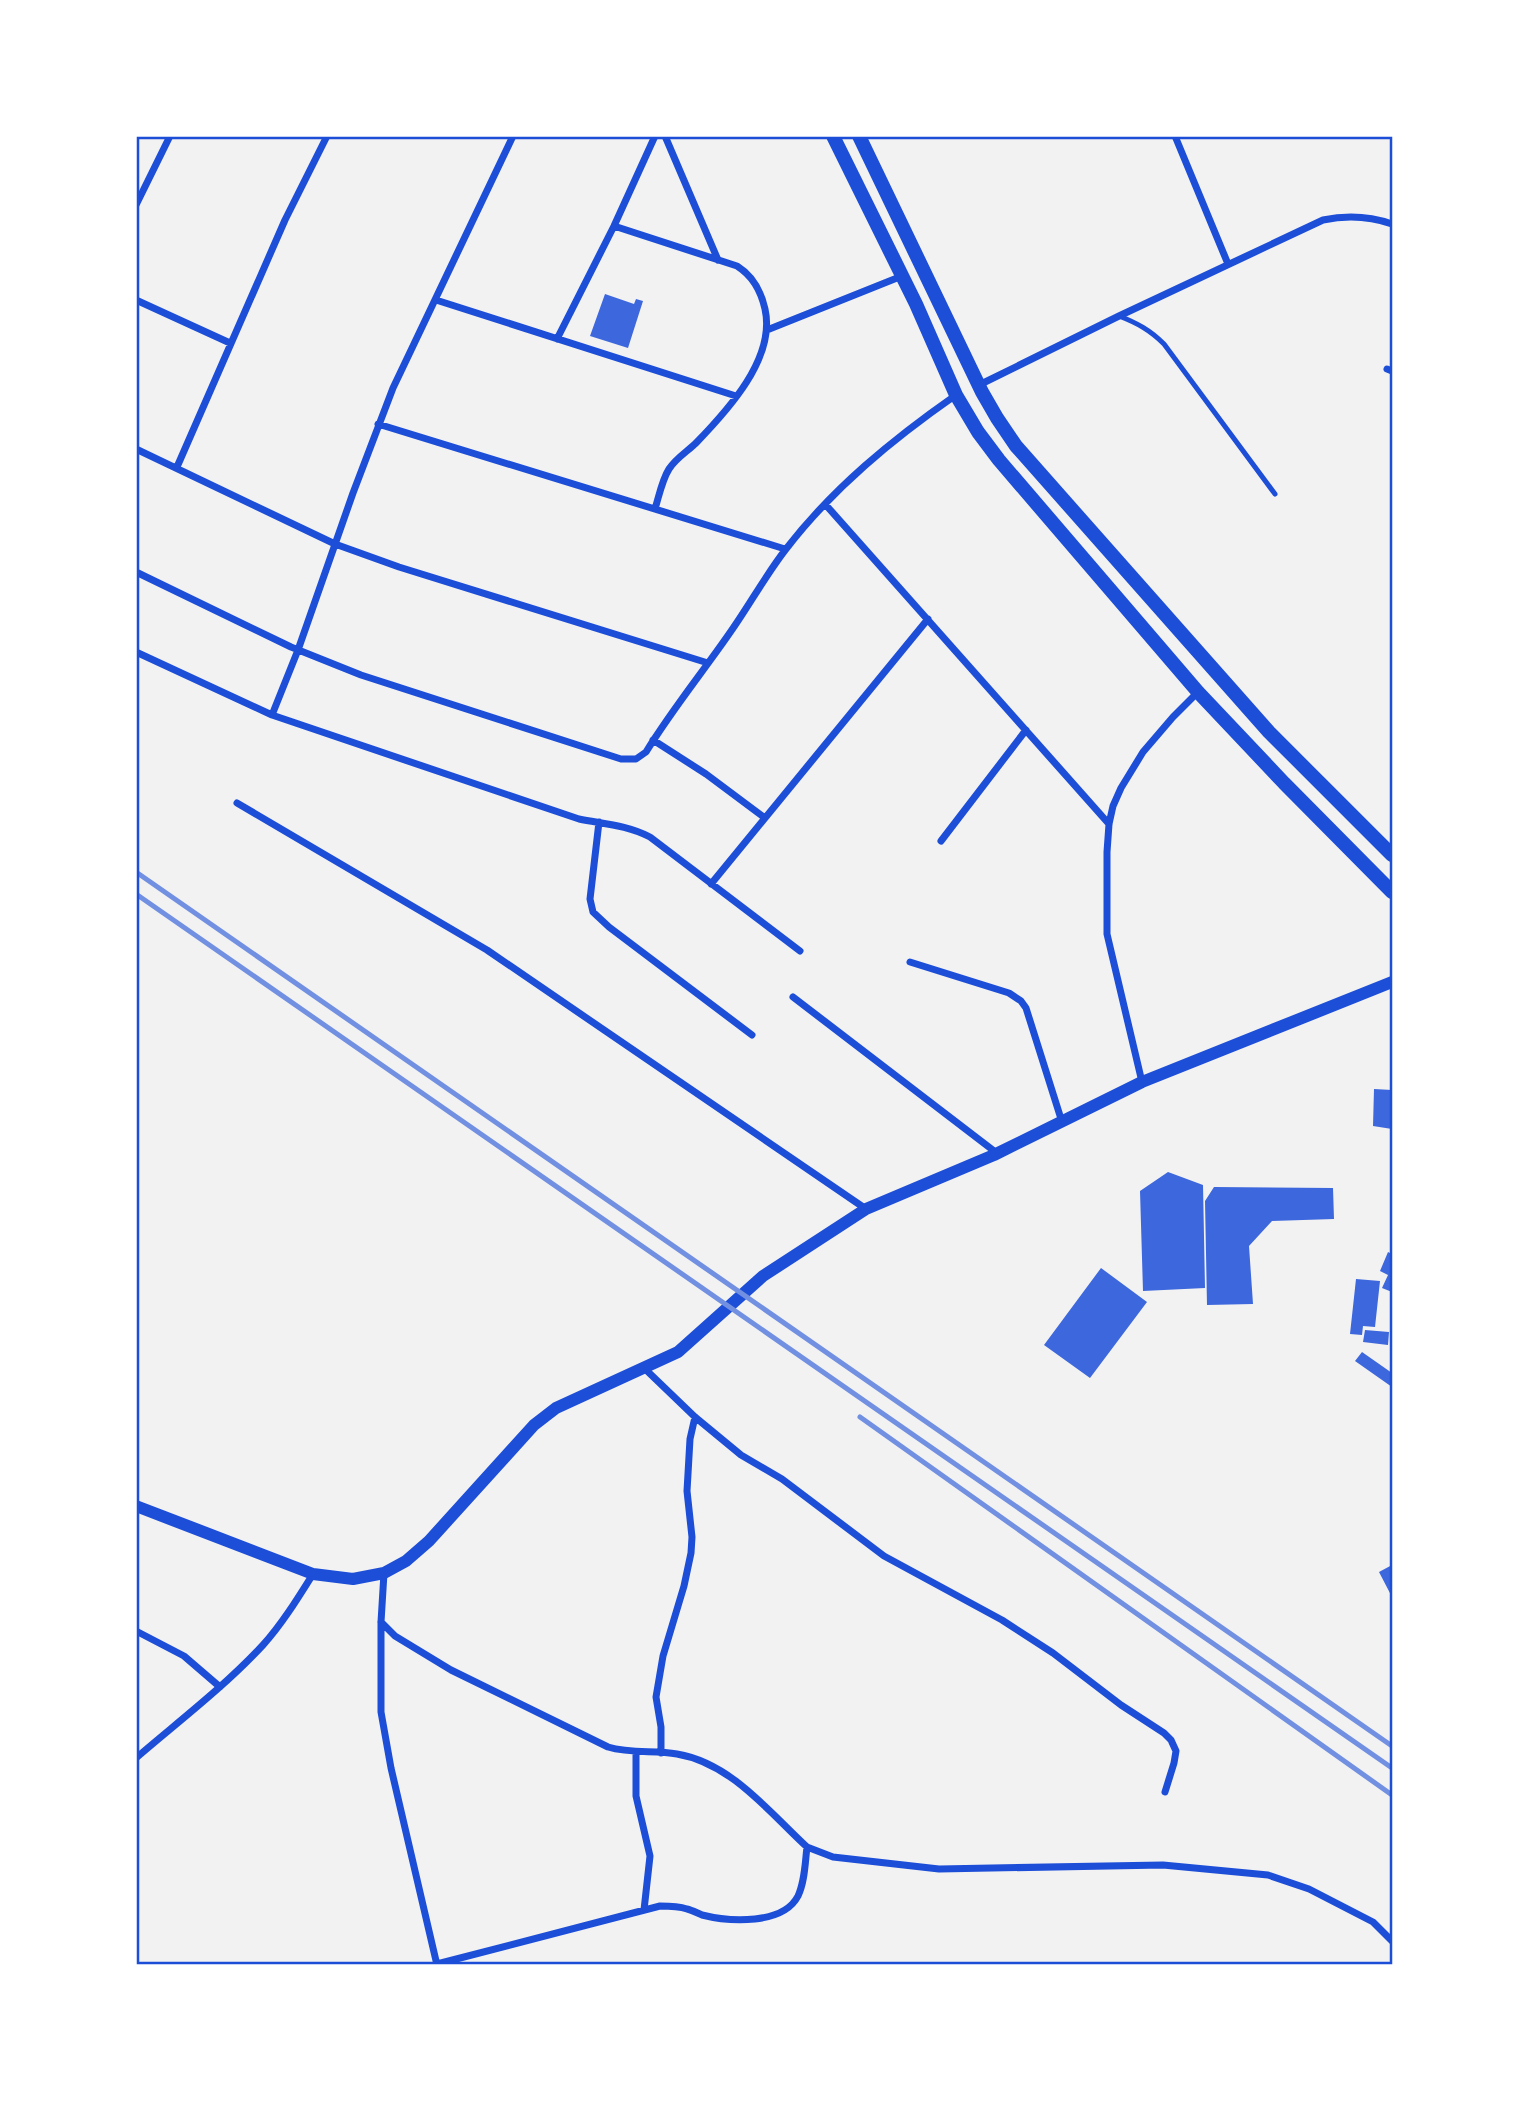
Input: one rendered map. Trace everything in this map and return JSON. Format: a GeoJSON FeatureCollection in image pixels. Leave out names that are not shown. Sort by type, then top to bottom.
{"type":"FeatureCollection","features":[{"type":"Feature","properties":{"kind":"main road"},"geometry":{"type":"LineString","coordinates":[[833,136],[902,275],[956,395],[978,432],[1198,692],[1392,892]]}},
{"type":"Feature","properties":{"kind":"main road"},"geometry":{"type":"LineString","coordinates":[[859,136],[979,385],[1016,446],[1269,732],[1392,855]]}},
{"type":"Feature","properties":{"kind":"street"},"geometry":{"type":"LineString","coordinates":[[136,205],[170,136]]}},
{"type":"Feature","properties":{"kind":"street"},"geometry":{"type":"LineString","coordinates":[[177,467],[285,220],[327,136]]}},
{"type":"Feature","properties":{"kind":"street"},"geometry":{"type":"LineString","coordinates":[[272,715],[298,650],[378,424],[513,136]]}},
{"type":"Feature","properties":{"kind":"street"},"geometry":{"type":"LineString","coordinates":[[557,339],[614,226],[655,136]]}},
{"type":"Feature","properties":{"kind":"street"},"geometry":{"type":"LineString","coordinates":[[665,136],[718,260]]}},
{"type":"Feature","properties":{"kind":"street"},"geometry":{"type":"LineString","coordinates":[[1175,136],[1228,264]]}},
{"type":"Feature","properties":{"kind":"street"},"geometry":{"type":"LineString","coordinates":[[979,385],[1323,220],[1358,216],[1392,224]]}},
{"type":"Feature","properties":{"kind":"street"},"geometry":{"type":"LineString","coordinates":[[614,226],[737,266],[752,278],[763,301],[767,330],[753,370],[736,396],[696,443],[668,470],[655,509]]}},
{"type":"Feature","properties":{"kind":"street"},"geometry":{"type":"LineString","coordinates":[[767,330],[902,275]]}},
{"type":"Feature","properties":{"kind":"street"},"geometry":{"type":"LineString","coordinates":[[136,299],[230,343]]}},
{"type":"Feature","properties":{"kind":"street"},"geometry":{"type":"LineString","coordinates":[[436,300],[736,396]]}},
{"type":"Feature","properties":{"kind":"street"},"geometry":{"type":"LineString","coordinates":[[136,572],[298,650],[386,683],[630,760],[642,756],[785,550],[825,503],[863,466],[956,395]]}},
{"type":"Feature","properties":{"kind":"street"},"geometry":{"type":"LineString","coordinates":[[378,424],[785,550]]}},
{"type":"Feature","properties":{"kind":"street"},"geometry":{"type":"LineString","coordinates":[[136,449],[335,544],[399,567],[708,663]]}},
{"type":"Feature","properties":{"kind":"street"},"geometry":{"type":"LineString","coordinates":[[825,503],[1109,824]]}},
{"type":"Feature","properties":{"kind":"street"},"geometry":{"type":"LineString","coordinates":[[711,884],[928,620]]}},
{"type":"Feature","properties":{"kind":"street"},"geometry":{"type":"LineString","coordinates":[[136,652],[272,715],[579,819],[624,826],[650,837],[800,951]]}},
{"type":"Feature","properties":{"kind":"street"},"geometry":{"type":"LineString","coordinates":[[1142,1082],[1105,923],[1109,824],[1113,806],[1132,768],[1172,717],[1198,692]]}},
{"type":"Feature","properties":{"kind":"street"},"geometry":{"type":"LineString","coordinates":[[941,841],[1026,730]]}},
{"type":"Feature","properties":{"kind":"street"},"geometry":{"type":"LineString","coordinates":[[653,740],[765,818]]}},
{"type":"Feature","properties":{"kind":"street"},"geometry":{"type":"LineString","coordinates":[[237,803],[487,950],[866,1209]]}},
{"type":"Feature","properties":{"kind":"street"},"geometry":{"type":"LineString","coordinates":[[599,822],[590,891],[593,912],[608,927],[752,1035]]}},
{"type":"Feature","properties":{"kind":"street"},"geometry":{"type":"LineString","coordinates":[[910,962],[1009,993],[1021,1001],[1030,1017],[1062,1122]]}},
{"type":"Feature","properties":{"kind":"street"},"geometry":{"type":"LineString","coordinates":[[136,1506],[313,1574],[353,1579],[384,1573],[406,1562],[429,1541],[534,1425],[556,1408],[678,1352],[763,1276],[837,1226],[866,1209],[998,1154],[1142,1082],[1392,982]]}},
{"type":"Feature","properties":{"kind":"street"},"geometry":{"type":"LineString","coordinates":[[793,997],[998,1154]]}},
{"type":"Feature","properties":{"kind":"street"},"geometry":{"type":"LineString","coordinates":[[643,1367],[695,1417],[741,1455],[782,1479],[884,1556],[1002,1620],[1164,1733],[1176,1751],[1165,1792]]}},
{"type":"Feature","properties":{"kind":"street"},"geometry":{"type":"LineString","coordinates":[[661,1753],[661,1727],[656,1696],[663,1657],[691,1553],[687,1491],[690,1439],[695,1417]]}},
{"type":"Feature","properties":{"kind":"street"},"geometry":{"type":"LineString","coordinates":[[384,1573],[381,1712],[391,1769],[437,1964],[660,1906],[687,1908],[701,1914],[728,1919],[773,1916],[786,1910],[797,1897],[803,1878],[807,1847]]}},
{"type":"Feature","properties":{"kind":"street"},"geometry":{"type":"LineString","coordinates":[[136,1758],[220,1687],[265,1643],[290,1611],[313,1574]]}},
{"type":"Feature","properties":{"kind":"street"},"geometry":{"type":"LineString","coordinates":[[381,1622],[395,1636],[451,1670],[608,1747],[636,1752],[677,1754],[698,1759],[747,1790],[807,1847],[833,1857],[939,1868],[1163,1865],[1268,1875],[1309,1889],[1373,1922],[1392,1941]]}},
{"type":"Feature","properties":{"kind":"street"},"geometry":{"type":"LineString","coordinates":[[136,1632],[184,1656],[220,1687]]}},
{"type":"Feature","properties":{"kind":"street"},"geometry":{"type":"LineString","coordinates":[[636,1752],[636,1796],[650,1856],[643,1910]]}},
{"type":"Feature","properties":{"kind":"lane"},"geometry":{"type":"LineString","coordinates":[[1119,316],[1139,324],[1164,344],[1275,494]]}},
{"type":"Feature","properties":{"kind":"building"},"geometry":{"type":"Polygon","coordinates":[[[605,294],[634,304],[636,299],[643,301],[628,348],[590,336],[605,294]]]}},
{"type":"Feature","properties":{"kind":"building"},"geometry":{"type":"Polygon","coordinates":[[[1374,1089],[1392,1090],[1392,1129],[1373,1126],[1374,1089]]]}},
{"type":"Feature","properties":{"kind":"building"},"geometry":{"type":"Polygon","coordinates":[[[1168,1172],[1203,1185],[1205,1288],[1143,1291],[1140,1191],[1168,1172]]]}},
{"type":"Feature","properties":{"kind":"building"},"geometry":{"type":"Polygon","coordinates":[[[1214,1187],[1333,1188],[1334,1219],[1272,1221],[1249,1246],[1253,1304],[1207,1305],[1205,1201],[1214,1187]]]}},
{"type":"Feature","properties":{"kind":"building"},"geometry":{"type":"Polygon","coordinates":[[[1388,1252],[1392,1254],[1392,1292],[1382,1288],[1388,1275],[1380,1271],[1388,1252]]]}},
{"type":"Feature","properties":{"kind":"building"},"geometry":{"type":"Polygon","coordinates":[[[1101,1268],[1147,1302],[1090,1378],[1044,1345],[1101,1268]]]}},
{"type":"Feature","properties":{"kind":"building"},"geometry":{"type":"Polygon","coordinates":[[[1356,1279],[1380,1281],[1375,1327],[1363,1326],[1362,1335],[1350,1334],[1356,1279]]]}},
{"type":"Feature","properties":{"kind":"building"},"geometry":{"type":"Polygon","coordinates":[[[1365,1330],[1389,1332],[1388,1345],[1363,1342],[1365,1330]]]}},
{"type":"Feature","properties":{"kind":"building"},"geometry":{"type":"Polygon","coordinates":[[[1362,1352],[1392,1373],[1392,1387],[1355,1361],[1362,1352]]]}},
{"type":"Feature","properties":{"kind":"building"},"geometry":{"type":"Polygon","coordinates":[[[1392,1565],[1392,1597],[1379,1572],[1392,1565]]]}},
{"type":"Feature","properties":{"kind":"railway"},"geometry":{"type":"LineString","coordinates":[[136,872],[1392,1746]]}},
{"type":"Feature","properties":{"kind":"railway"},"geometry":{"type":"LineString","coordinates":[[136,894],[1392,1768]]}},
{"type":"Feature","properties":{"kind":"railway"},"geometry":{"type":"LineString","coordinates":[[860,1417],[1392,1795]]}}]}
